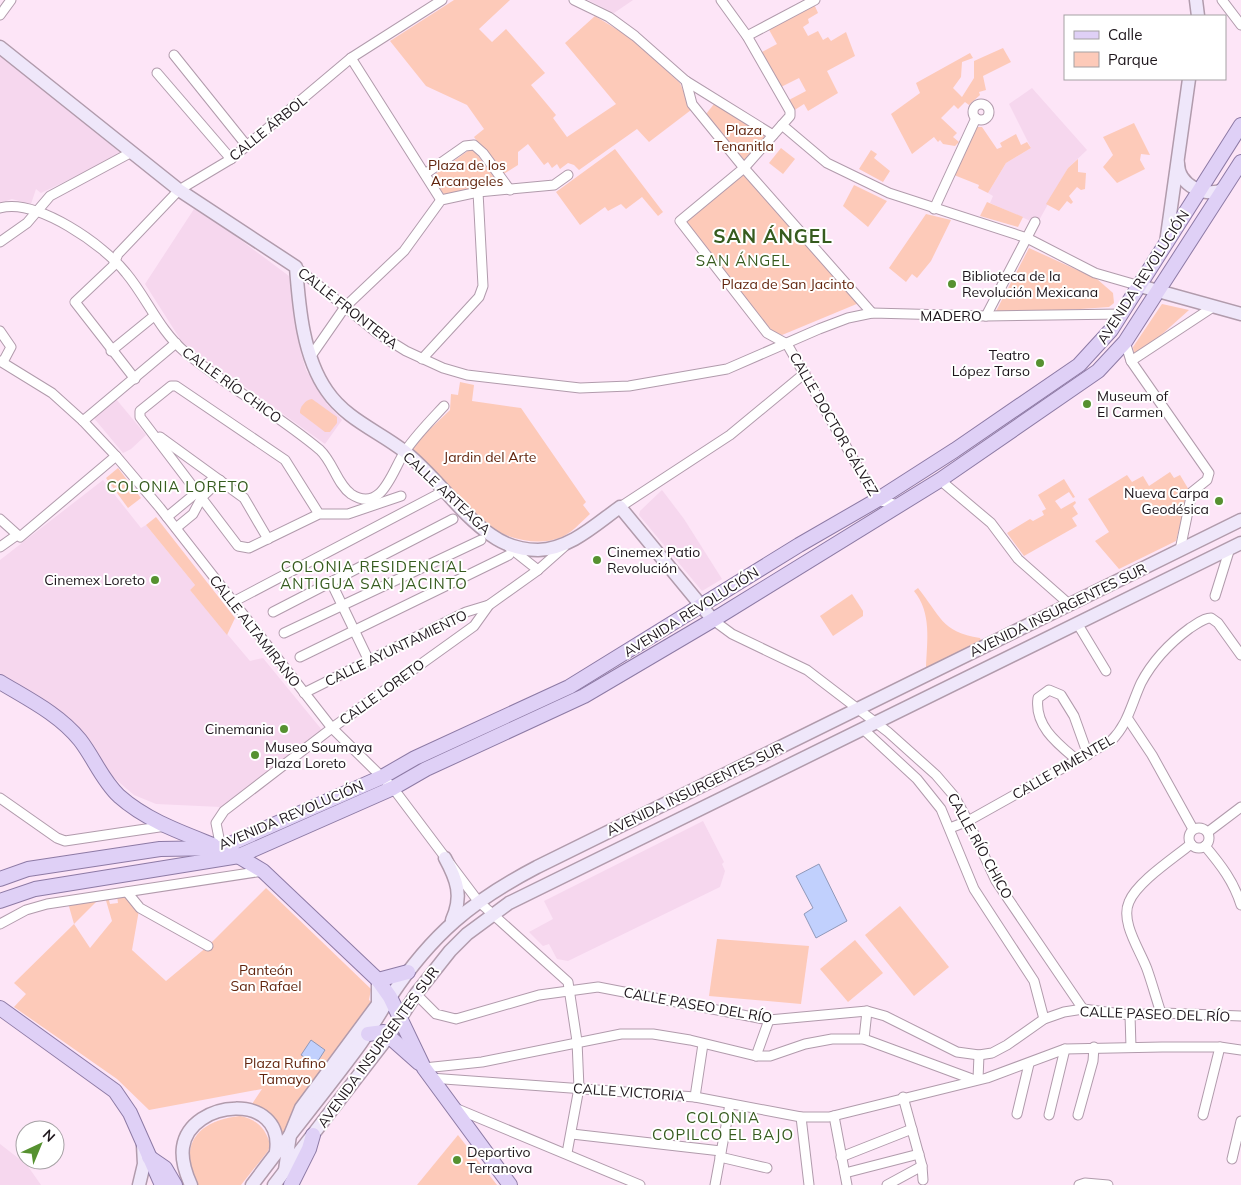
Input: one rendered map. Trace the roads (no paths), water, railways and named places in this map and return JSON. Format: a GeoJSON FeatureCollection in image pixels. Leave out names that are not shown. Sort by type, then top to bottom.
{"type":"FeatureCollection","features":[{"type":"Feature","properties":{"kind":"main road"},"geometry":{"type":"LineString","coordinates":[[1196,0],[1198,15]]}},
{"type":"Feature","properties":{"kind":"main road","name":"CALLE FRONTERA"},"geometry":{"type":"LineString","coordinates":[[0,47],[130,153],[179,190],[296,267]]}},
{"type":"Feature","properties":{"kind":"main road"},"geometry":{"type":"LineString","coordinates":[[1166,243],[1190,80]]}},
{"type":"Feature","properties":{"kind":"main road","name":"AVENIDA REVOLUCIÓN"},"geometry":{"type":"LineString","coordinates":[[0,879],[28,870],[160,849],[221,848],[382,777],[415,758],[570,687],[877,500],[955,450],[1079,365],[1094,351],[1122,314],[1241,125]]}},
{"type":"Feature","properties":{"kind":"main road","name":"AVENIDA REVOLUCIÓN"},"geometry":{"type":"LineString","coordinates":[[0,901],[36,889],[239,856],[393,788],[426,769],[584,696],[713,620],[940,480],[1089,378],[1107,363],[1125,342],[1241,162]]}},
{"type":"Feature","properties":{"kind":"main road"},"geometry":{"type":"LineString","coordinates":[[1178,163],[1178,169],[1184,180],[1199,190],[1213,193],[1224,189]]}},
{"type":"Feature","properties":{"kind":"main road","name":"CALLE ARTEAGA"},"geometry":{"type":"LineString","coordinates":[[296,267],[301,313],[311,356],[326,391],[343,410],[404,451],[482,528],[507,549],[537,550],[566,545],[620,507]]}},
{"type":"Feature","properties":{"kind":"main road"},"geometry":{"type":"LineString","coordinates":[[1140,286],[1241,314]]}},
{"type":"Feature","properties":{"kind":"main road"},"geometry":{"type":"LineString","coordinates":[[620,507],[713,620]]}},
{"type":"Feature","properties":{"kind":"main road","name":"AVENIDA INSURGENTES SUR"},"geometry":{"type":"LineString","coordinates":[[252,1185],[368,1034],[390,997],[408,972],[451,922],[478,901],[501,886],[537,867],[1241,520]]}},
{"type":"Feature","properties":{"kind":"main road","name":"AVENIDA INSURGENTES SUR"},"geometry":{"type":"LineString","coordinates":[[274,1185],[390,1036],[416,994],[458,941],[509,903],[1236,545]]}},
{"type":"Feature","properties":{"kind":"main road"},"geometry":{"type":"LineString","coordinates":[[0,682],[64,722],[80,741],[113,789],[135,808],[166,826],[239,856],[263,872],[378,980],[390,997],[425,1070],[510,1185]]}},
{"type":"Feature","properties":{"kind":"main road"},"geometry":{"type":"LineString","coordinates":[[446,858],[458,884],[459,902],[451,922]]}},
{"type":"Feature","properties":{"kind":"main road"},"geometry":{"type":"LineString","coordinates":[[378,980],[408,972]]}},
{"type":"Feature","properties":{"kind":"main road"},"geometry":{"type":"LineString","coordinates":[[285,1170],[290,1135],[304,1101],[378,1004],[380,990],[378,980]]}},
{"type":"Feature","properties":{"kind":"main road"},"geometry":{"type":"LineString","coordinates":[[0,1008],[109,1085],[126,1105],[162,1185]]}},
{"type":"Feature","properties":{"kind":"main road"},"geometry":{"type":"LineString","coordinates":[[368,1034],[379,1031],[390,1036],[425,1070]]}},
{"type":"Feature","properties":{"kind":"main road"},"geometry":{"type":"LineString","coordinates":[[191,1185],[182,1154],[185,1140],[200,1120],[220,1111],[245,1109],[264,1117],[276,1134],[276,1152]]}},
{"type":"Feature","properties":{"kind":"main road"},"geometry":{"type":"LineString","coordinates":[[291,1185],[310,1149],[313,1135]]}},
{"type":"Feature","properties":{"kind":"main road"},"geometry":{"type":"LineString","coordinates":[[140,1185],[144,1164],[141,1138]]}},
{"type":"Feature","properties":{"kind":"main road"},"geometry":{"type":"LineString","coordinates":[[147,1155],[165,1168],[174,1185]]}},
{"type":"Feature","properties":{"kind":"street"},"geometry":{"type":"LineString","coordinates":[[0,14],[11,0]]}},
{"type":"Feature","properties":{"kind":"street","name":"CALLE ÁRBOL"},"geometry":{"type":"LineString","coordinates":[[111,351],[75,302],[116,261],[118,254],[179,190],[231,159],[351,58],[442,0]]}},
{"type":"Feature","properties":{"kind":"street"},"geometry":{"type":"LineString","coordinates":[[574,0],[609,17],[636,36],[686,81],[773,135]]}},
{"type":"Feature","properties":{"kind":"street"},"geometry":{"type":"LineString","coordinates":[[721,0],[747,36],[788,108],[790,116],[744,168]]}},
{"type":"Feature","properties":{"kind":"street"},"geometry":{"type":"LineString","coordinates":[[747,36],[815,0]]}},
{"type":"Feature","properties":{"kind":"street"},"geometry":{"type":"LineString","coordinates":[[1222,0],[1241,25]]}},
{"type":"Feature","properties":{"kind":"street"},"geometry":{"type":"LineString","coordinates":[[174,55],[247,146]]}},
{"type":"Feature","properties":{"kind":"street"},"geometry":{"type":"LineString","coordinates":[[351,58],[441,200]]}},
{"type":"Feature","properties":{"kind":"street"},"geometry":{"type":"LineString","coordinates":[[157,73],[231,159]]}},
{"type":"Feature","properties":{"kind":"street"},"geometry":{"type":"LineString","coordinates":[[686,81],[692,104],[744,168],[872,313]]}},
{"type":"Feature","properties":{"kind":"street"},"geometry":{"type":"LineString","coordinates":[[934,209],[974,122]]}},
{"type":"Feature","properties":{"kind":"street"},"geometry":{"type":"LineString","coordinates":[[782,125],[810,150],[846,173],[889,193],[1027,238],[1095,273],[1140,286]]}},
{"type":"Feature","properties":{"kind":"street"},"geometry":{"type":"LineString","coordinates":[[425,174],[465,146],[474,145],[483,153],[510,190]]}},
{"type":"Feature","properties":{"kind":"street"},"geometry":{"type":"LineString","coordinates":[[0,242],[27,223],[54,193],[130,153]]}},
{"type":"Feature","properties":{"kind":"street","name":"CALLE DOCTOR GÁLVEZ"},"geometry":{"type":"LineString","coordinates":[[744,168],[680,220],[767,333],[787,344],[877,500],[898,505]]}},
{"type":"Feature","properties":{"kind":"street"},"geometry":{"type":"LineString","coordinates":[[311,356],[345,307],[404,251],[441,200],[478,192],[554,185],[568,175]]}},
{"type":"Feature","properties":{"kind":"street"},"geometry":{"type":"LineString","coordinates":[[422,359],[479,297],[484,286],[478,192]]}},
{"type":"Feature","properties":{"kind":"street","name":"CALLE RÍO CHICO"},"geometry":{"type":"LineString","coordinates":[[0,208],[20,206],[56,218],[116,261],[176,344],[316,446],[329,460],[346,490],[355,496],[370,498],[384,490],[404,451],[444,406]]}},
{"type":"Feature","properties":{"kind":"street"},"geometry":{"type":"LineString","coordinates":[[986,316],[1035,222]]}},
{"type":"Feature","properties":{"kind":"street","name":"CALLE FRONTERA"},"geometry":{"type":"LineString","coordinates":[[296,267],[377,333],[422,359],[467,375],[532,383],[605,388],[727,369],[787,344]]}},
{"type":"Feature","properties":{"kind":"street"},"geometry":{"type":"LineString","coordinates":[[1131,361],[1213,307]]}},
{"type":"Feature","properties":{"kind":"street","name":"MADERO"},"geometry":{"type":"LineString","coordinates":[[787,344],[848,318],[872,313],[986,316],[1122,314]]}},
{"type":"Feature","properties":{"kind":"street"},"geometry":{"type":"LineString","coordinates":[[134,379],[111,351],[154,316]]}},
{"type":"Feature","properties":{"kind":"street"},"geometry":{"type":"LineString","coordinates":[[0,331],[11,347],[2,362]]}},
{"type":"Feature","properties":{"kind":"street"},"geometry":{"type":"LineString","coordinates":[[1125,342],[1131,361],[1209,473],[1207,480],[1192,492],[1180,550]]}},
{"type":"Feature","properties":{"kind":"street"},"geometry":{"type":"LineString","coordinates":[[83,420],[176,344]]}},
{"type":"Feature","properties":{"kind":"street","name":"CALLE ALTAMIRANO"},"geometry":{"type":"LineString","coordinates":[[2,362],[52,393],[83,420],[116,456],[176,528],[332,728],[393,788],[478,901],[493,915]]}},
{"type":"Feature","properties":{"kind":"street","name":"CALLE ARTEAGA"},"geometry":{"type":"LineString","coordinates":[[620,507],[730,435],[805,373]]}},
{"type":"Feature","properties":{"kind":"street"},"geometry":{"type":"LineString","coordinates":[[319,514],[284,460],[176,386],[171,386],[140,411],[140,417],[238,546],[249,548],[319,514],[348,514],[401,496]]}},
{"type":"Feature","properties":{"kind":"street"},"geometry":{"type":"LineString","coordinates":[[151,431],[244,498],[268,539]]}},
{"type":"Feature","properties":{"kind":"street"},"geometry":{"type":"LineString","coordinates":[[0,547],[18,536],[116,456]]}},
{"type":"Feature","properties":{"kind":"street"},"geometry":{"type":"LineString","coordinates":[[167,517],[200,494],[217,478]]}},
{"type":"Feature","properties":{"kind":"street"},"geometry":{"type":"LineString","coordinates":[[940,480],[991,523],[1018,558],[1070,604]]}},
{"type":"Feature","properties":{"kind":"street"},"geometry":{"type":"LineString","coordinates":[[233,602],[444,491]]}},
{"type":"Feature","properties":{"kind":"street"},"geometry":{"type":"LineString","coordinates":[[176,528],[193,514],[200,494]]}},
{"type":"Feature","properties":{"kind":"street"},"geometry":{"type":"LineString","coordinates":[[0,519],[18,536]]}},
{"type":"Feature","properties":{"kind":"street"},"geometry":{"type":"LineString","coordinates":[[273,612],[453,519]]}},
{"type":"Feature","properties":{"kind":"street"},"geometry":{"type":"LineString","coordinates":[[284,633],[481,540]]}},
{"type":"Feature","properties":{"kind":"street","name":"CALLE LORETO"},"geometry":{"type":"LineString","coordinates":[[221,848],[216,826],[219,816],[332,728],[474,626],[489,605],[538,570],[566,545]]}},
{"type":"Feature","properties":{"kind":"street"},"geometry":{"type":"LineString","coordinates":[[1215,596],[1236,545]]}},
{"type":"Feature","properties":{"kind":"street"},"geometry":{"type":"LineString","coordinates":[[300,657],[355,630],[507,549]]}},
{"type":"Feature","properties":{"kind":"street","name":"CALLE ARTEAGA"},"geometry":{"type":"LineString","coordinates":[[507,549],[538,570]]}},
{"type":"Feature","properties":{"kind":"street"},"geometry":{"type":"LineString","coordinates":[[331,582],[369,661]]}},
{"type":"Feature","properties":{"kind":"street","name":"CALLE AYUNTAMIENTO"},"geometry":{"type":"LineString","coordinates":[[304,693],[466,612],[489,605]]}},
{"type":"Feature","properties":{"kind":"street","name":"CALLE PIMENTEL"},"geometry":{"type":"LineString","coordinates":[[951,828],[966,822],[1111,742],[1122,731],[1142,683],[1155,662],[1177,638],[1203,619],[1211,618],[1218,623],[1241,655]]}},
{"type":"Feature","properties":{"kind":"street","name":"CALLE RÍO CHICO"},"geometry":{"type":"LineString","coordinates":[[713,620],[732,634],[807,670],[877,723],[936,775],[954,796],[996,881],[1083,1009]]}},
{"type":"Feature","properties":{"kind":"street"},"geometry":{"type":"LineString","coordinates":[[1077,623],[1106,671]]}},
{"type":"Feature","properties":{"kind":"street"},"geometry":{"type":"LineString","coordinates":[[1077,760],[1047,734],[1036,708],[1038,698],[1049,690],[1061,695],[1074,716],[1088,755]]}},
{"type":"Feature","properties":{"kind":"street"},"geometry":{"type":"LineString","coordinates":[[1128,719],[1152,755],[1193,829]]}},
{"type":"Feature","properties":{"kind":"street","name":"CALLE RÍO CHICO"},"geometry":{"type":"LineString","coordinates":[[863,729],[917,779],[941,809],[951,828],[974,889],[1034,981],[1044,1019]]}},
{"type":"Feature","properties":{"kind":"street"},"geometry":{"type":"LineString","coordinates":[[0,798],[57,838],[65,841],[166,826]]}},
{"type":"Feature","properties":{"kind":"street"},"geometry":{"type":"LineString","coordinates":[[1208,832],[1241,807]]}},
{"type":"Feature","properties":{"kind":"street"},"geometry":{"type":"LineString","coordinates":[[1193,829],[1201,828],[1208,832]]}},
{"type":"Feature","properties":{"kind":"street"},"geometry":{"type":"LineString","coordinates":[[1190,844],[1189,836],[1193,829]]}},
{"type":"Feature","properties":{"kind":"street"},"geometry":{"type":"LineString","coordinates":[[1190,844],[1197,848],[1205,846],[1209,840],[1208,832]]}},
{"type":"Feature","properties":{"kind":"street"},"geometry":{"type":"LineString","coordinates":[[1161,1013],[1147,968],[1128,923],[1128,903],[1142,885],[1190,844]]}},
{"type":"Feature","properties":{"kind":"street"},"geometry":{"type":"LineString","coordinates":[[1205,846],[1227,872],[1237,890],[1241,905]]}},
{"type":"Feature","properties":{"kind":"street"},"geometry":{"type":"LineString","coordinates":[[0,924],[26,910],[47,904],[263,872]]}},
{"type":"Feature","properties":{"kind":"street"},"geometry":{"type":"LineString","coordinates":[[127,892],[140,908],[208,946]]}},
{"type":"Feature","properties":{"kind":"street"},"geometry":{"type":"LineString","coordinates":[[493,915],[563,977],[571,991],[580,1088],[567,1153]]}},
{"type":"Feature","properties":{"kind":"street","name":"CALLE PASEO DEL RÍO"},"geometry":{"type":"LineString","coordinates":[[416,994],[436,1014],[456,1019],[539,995],[598,987],[769,1020],[867,1011],[884,1016],[957,1052],[978,1056],[992,1053],[1008,1045],[1044,1019],[1064,1012],[1083,1009],[1130,1015],[1161,1013],[1241,1016]]}},
{"type":"Feature","properties":{"kind":"street"},"geometry":{"type":"LineString","coordinates":[[864,1039],[867,1011]]}},
{"type":"Feature","properties":{"kind":"street"},"geometry":{"type":"LineString","coordinates":[[1130,1015],[1131,1047]]}},
{"type":"Feature","properties":{"kind":"street"},"geometry":{"type":"LineString","coordinates":[[756,1056],[769,1020]]}},
{"type":"Feature","properties":{"kind":"street"},"geometry":{"type":"LineString","coordinates":[[425,1070],[482,1062],[577,1041],[621,1034],[653,1034],[756,1056],[770,1056],[805,1044],[823,1041],[864,1039],[975,1079],[1028,1064],[1066,1049],[1094,1047],[1220,1047],[1241,1050]]}},
{"type":"Feature","properties":{"kind":"street"},"geometry":{"type":"LineString","coordinates":[[695,1097],[703,1044]]}},
{"type":"Feature","properties":{"kind":"street"},"geometry":{"type":"LineString","coordinates":[[1078,1115],[1093,1061],[1094,1047]]}},
{"type":"Feature","properties":{"kind":"street"},"geometry":{"type":"LineString","coordinates":[[1203,1115],[1220,1047]]}},
{"type":"Feature","properties":{"kind":"street"},"geometry":{"type":"LineString","coordinates":[[1049,1115],[1066,1049]]}},
{"type":"Feature","properties":{"kind":"street"},"geometry":{"type":"LineString","coordinates":[[975,1079],[978,1056]]}},
{"type":"Feature","properties":{"kind":"street"},"geometry":{"type":"LineString","coordinates":[[1017,1114],[1028,1064]]}},
{"type":"Feature","properties":{"kind":"street","name":"CALLE VICTORIA"},"geometry":{"type":"LineString","coordinates":[[425,1070],[580,1088],[695,1097],[801,1116],[834,1116],[975,1079]]}},
{"type":"Feature","properties":{"kind":"street"},"geometry":{"type":"LineString","coordinates":[[903,1097],[922,1166],[923,1180]]}},
{"type":"Feature","properties":{"kind":"street"},"geometry":{"type":"LineString","coordinates":[[715,1185],[730,1104]]}},
{"type":"Feature","properties":{"kind":"street"},"geometry":{"type":"LineString","coordinates":[[450,1106],[567,1153],[640,1185]]}},
{"type":"Feature","properties":{"kind":"street"},"geometry":{"type":"LineString","coordinates":[[801,1116],[809,1185]]}},
{"type":"Feature","properties":{"kind":"street"},"geometry":{"type":"LineString","coordinates":[[834,1116],[847,1185]]}},
{"type":"Feature","properties":{"kind":"street"},"geometry":{"type":"LineString","coordinates":[[1232,1159],[1241,1122]]}},
{"type":"Feature","properties":{"kind":"street"},"geometry":{"type":"LineString","coordinates":[[841,1157],[912,1129]]}},
{"type":"Feature","properties":{"kind":"street"},"geometry":{"type":"LineString","coordinates":[[572,1134],[721,1154],[767,1168]]}},
{"type":"Feature","properties":{"kind":"street"},"geometry":{"type":"LineString","coordinates":[[845,1173],[919,1154]]}},
{"type":"Feature","properties":{"kind":"street"},"geometry":{"type":"LineString","coordinates":[[888,1185],[922,1166]]}},
{"type":"Feature","properties":{"kind":"street"},"geometry":{"type":"LineString","coordinates":[[1079,1185],[1085,1183],[1108,1185]]}},
{"type":"Feature","properties":{"kind":"water"},"geometry":{"type":"Polygon","coordinates":[[[819,864],[847,921],[816,938],[804,914],[813,908],[796,876],[819,864]]]}},
{"type":"Feature","properties":{"kind":"water"},"geometry":{"type":"Polygon","coordinates":[[[311,1040],[325,1050],[316,1064],[301,1055],[311,1040]]]}},
{"type":"Feature","properties":{"kind":"place","name":"Biblioteca de la Revolución Mexicana"},"geometry":{"type":"Point","coordinates":[952,284]}},
{"type":"Feature","properties":{"kind":"place","name":"Teatro López Tarso"},"geometry":{"type":"Point","coordinates":[1040,363]}},
{"type":"Feature","properties":{"kind":"place","name":"Museum of El Carmen"},"geometry":{"type":"Point","coordinates":[1087,404]}},
{"type":"Feature","properties":{"kind":"place","name":"Nueva Carpa Geodésica"},"geometry":{"type":"Point","coordinates":[1219,501]}},
{"type":"Feature","properties":{"kind":"place","name":"Cinemex Patio Revolución"},"geometry":{"type":"Point","coordinates":[597,560]}},
{"type":"Feature","properties":{"kind":"place","name":"Cinemex Loreto"},"geometry":{"type":"Point","coordinates":[155,580]}},
{"type":"Feature","properties":{"kind":"place","name":"Cinemania"},"geometry":{"type":"Point","coordinates":[284,729]}},
{"type":"Feature","properties":{"kind":"place","name":"Museo Soumaya Plaza Loreto"},"geometry":{"type":"Point","coordinates":[255,755]}},
{"type":"Feature","properties":{"kind":"place","name":"Deportivo Terranova"},"geometry":{"type":"Point","coordinates":[457,1160]}},
{"type":"Feature","properties":{"kind":"district","name":"SAN ÁNGEL"},"geometry":{"type":"Point","coordinates":[773,236]}},
{"type":"Feature","properties":{"kind":"district","name":"SAN ÁNGEL"},"geometry":{"type":"Point","coordinates":[743,260]}},
{"type":"Feature","properties":{"kind":"district","name":"COLONIA LORETO"},"geometry":{"type":"Point","coordinates":[178,486]}},
{"type":"Feature","properties":{"kind":"district","name":"COLONIA RESIDENCIAL ANTIGUA SAN JACINTO"},"geometry":{"type":"Point","coordinates":[374,574]}},
{"type":"Feature","properties":{"kind":"district","name":"COLONIA COPILCO EL BAJO"},"geometry":{"type":"Point","coordinates":[723,1126]}},
{"type":"Feature","properties":{"kind":"park label","name":"Plaza Tenanitla"},"geometry":{"type":"Point","coordinates":[744,138]}},
{"type":"Feature","properties":{"kind":"park label","name":"Plaza de los Arcangeles"},"geometry":{"type":"Point","coordinates":[467,174]}},
{"type":"Feature","properties":{"kind":"park label","name":"Plaza de San Jacinto"},"geometry":{"type":"Point","coordinates":[788,284]}},
{"type":"Feature","properties":{"kind":"park label","name":"Jardin del Arte"},"geometry":{"type":"Point","coordinates":[490,457]}},
{"type":"Feature","properties":{"kind":"park label","name":"Panteón San Rafael"},"geometry":{"type":"Point","coordinates":[266,978]}},
{"type":"Feature","properties":{"kind":"park label","name":"Plaza Rufino Tamayo"},"geometry":{"type":"Point","coordinates":[285,1072]}}]}
